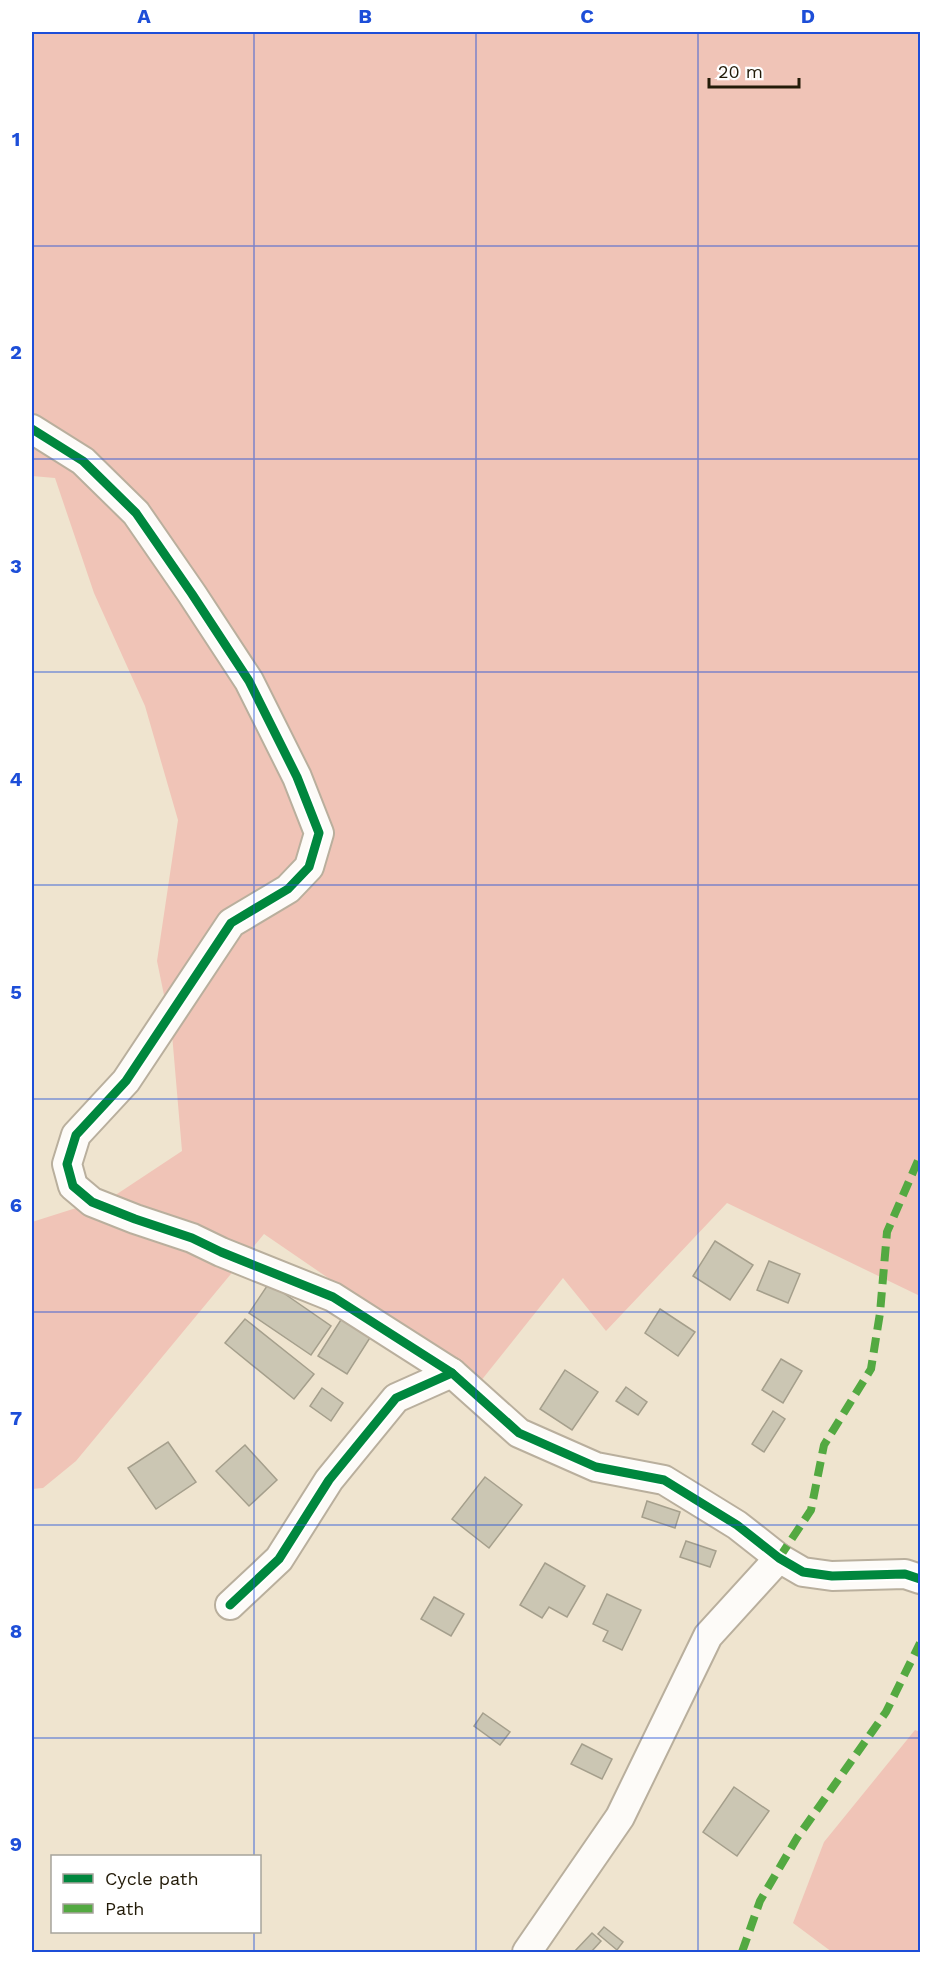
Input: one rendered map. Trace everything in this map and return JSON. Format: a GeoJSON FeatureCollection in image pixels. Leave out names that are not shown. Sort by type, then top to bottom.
{"type":"FeatureCollection","features":[{"type":"Feature","properties":{"kind":"street"},"geometry":{"type":"LineString","coordinates":[[32,429],[83,461],[136,513],[249,681],[297,777],[318,833],[309,867],[288,889],[231,923],[126,1081],[76,1135],[67,1164],[73,1186],[92,1202],[192,1238],[333,1297],[452,1373],[519,1433],[596,1467],[664,1479],[737,1525],[779,1558],[802,1572],[832,1576],[905,1574],[921,1579]]}},
{"type":"Feature","properties":{"kind":"street"},"geometry":{"type":"LineString","coordinates":[[230,1605],[279,1559],[329,1480],[396,1398],[452,1373]]}},
{"type":"Feature","properties":{"kind":"street"},"geometry":{"type":"LineString","coordinates":[[526,1953],[620,1817],[708,1636],[779,1558]]}},
{"type":"Feature","properties":{"kind":"shaded area"},"geometry":{"type":"Polygon","coordinates":[[[32,32],[920,32],[920,1296],[727,1203],[606,1331],[563,1278],[480,1382],[264,1234],[76,1461],[43,1488],[32,1489],[32,1222],[114,1196],[182,1151],[172,1034],[157,961],[178,820],[145,706],[94,593],[55,478],[32,476],[32,32]]]}},
{"type":"Feature","properties":{"kind":"shaded area"},"geometry":{"type":"Polygon","coordinates":[[[915,1730],[920,1732],[920,1952],[832,1952],[793,1923],[824,1842],[915,1730]]]}},
{"type":"Feature","properties":{"kind":"building"},"geometry":{"type":"Polygon","coordinates":[[[715,1241],[753,1265],[730,1300],[693,1276],[715,1241]]]}},
{"type":"Feature","properties":{"kind":"building"},"geometry":{"type":"Polygon","coordinates":[[[769,1261],[800,1274],[788,1303],[757,1290],[769,1261]]]}},
{"type":"Feature","properties":{"kind":"building"},"geometry":{"type":"Polygon","coordinates":[[[269,1283],[331,1326],[311,1355],[249,1313],[269,1283]]]}},
{"type":"Feature","properties":{"kind":"building"},"geometry":{"type":"Polygon","coordinates":[[[660,1309],[695,1332],[678,1356],[645,1333],[660,1309]]]}},
{"type":"Feature","properties":{"kind":"building"},"geometry":{"type":"Polygon","coordinates":[[[344,1315],[373,1333],[347,1374],[318,1356],[344,1315]]]}},
{"type":"Feature","properties":{"kind":"building"},"geometry":{"type":"Polygon","coordinates":[[[245,1319],[314,1374],[294,1399],[225,1343],[245,1319]]]}},
{"type":"Feature","properties":{"kind":"building"},"geometry":{"type":"Polygon","coordinates":[[[781,1359],[802,1371],[783,1403],[762,1390],[781,1359]]]}},
{"type":"Feature","properties":{"kind":"building"},"geometry":{"type":"Polygon","coordinates":[[[565,1370],[598,1392],[572,1430],[540,1409],[565,1370]]]}},
{"type":"Feature","properties":{"kind":"building"},"geometry":{"type":"Polygon","coordinates":[[[626,1387],[647,1402],[638,1415],[616,1401],[626,1387]]]}},
{"type":"Feature","properties":{"kind":"building"},"geometry":{"type":"Polygon","coordinates":[[[322,1388],[343,1403],[331,1421],[310,1406],[322,1388]]]}},
{"type":"Feature","properties":{"kind":"building"},"geometry":{"type":"Polygon","coordinates":[[[773,1411],[785,1419],[764,1452],[752,1444],[773,1411]]]}},
{"type":"Feature","properties":{"kind":"building"},"geometry":{"type":"Polygon","coordinates":[[[168,1442],[196,1482],[156,1509],[128,1468],[168,1442]]]}},
{"type":"Feature","properties":{"kind":"building"},"geometry":{"type":"Polygon","coordinates":[[[245,1445],[277,1480],[249,1506],[216,1471],[245,1445]]]}},
{"type":"Feature","properties":{"kind":"building"},"geometry":{"type":"Polygon","coordinates":[[[485,1477],[522,1505],[489,1548],[452,1519],[485,1477]]]}},
{"type":"Feature","properties":{"kind":"building"},"geometry":{"type":"Polygon","coordinates":[[[647,1501],[680,1512],[675,1528],[642,1517],[647,1501]]]}},
{"type":"Feature","properties":{"kind":"building"},"geometry":{"type":"Polygon","coordinates":[[[686,1541],[716,1551],[710,1567],[680,1557],[686,1541]]]}},
{"type":"Feature","properties":{"kind":"building"},"geometry":{"type":"Polygon","coordinates":[[[545,1563],[585,1586],[567,1617],[549,1607],[542,1618],[520,1605],[545,1563]]]}},
{"type":"Feature","properties":{"kind":"building"},"geometry":{"type":"Polygon","coordinates":[[[607,1594],[641,1610],[622,1650],[603,1641],[608,1631],[593,1624],[607,1594]]]}},
{"type":"Feature","properties":{"kind":"building"},"geometry":{"type":"Polygon","coordinates":[[[434,1597],[464,1614],[451,1636],[421,1619],[434,1597]]]}},
{"type":"Feature","properties":{"kind":"building"},"geometry":{"type":"Polygon","coordinates":[[[483,1713],[510,1732],[500,1745],[474,1726],[483,1713]]]}},
{"type":"Feature","properties":{"kind":"building"},"geometry":{"type":"Polygon","coordinates":[[[582,1744],[612,1759],[602,1779],[571,1764],[582,1744]]]}},
{"type":"Feature","properties":{"kind":"building"},"geometry":{"type":"Polygon","coordinates":[[[734,1787],[769,1811],[737,1856],[703,1832],[734,1787]]]}},
{"type":"Feature","properties":{"kind":"building"},"geometry":{"type":"Polygon","coordinates":[[[604,1927],[623,1942],[617,1950],[598,1934],[604,1927]]]}},
{"type":"Feature","properties":{"kind":"building"},"geometry":{"type":"Polygon","coordinates":[[[592,1933],[601,1941],[591,1952],[574,1952],[592,1933]]]}},
{"type":"Feature","properties":{"kind":"marked path"},"geometry":{"type":"LineString","coordinates":[[779,1558],[811,1510],[824,1445],[871,1369],[880,1313],[887,1232],[920,1156]]}},
{"type":"Feature","properties":{"kind":"marked path"},"geometry":{"type":"LineString","coordinates":[[742,1952],[760,1901],[797,1838],[886,1712],[920,1643]]}},
{"type":"Feature","properties":{"kind":"cycle path"},"geometry":{"type":"LineString","coordinates":[[32,429],[83,461],[136,513],[249,681],[297,777],[319,833],[309,867],[288,889],[231,923],[126,1081],[76,1135],[67,1164],[73,1186],[92,1202],[192,1238],[333,1297],[452,1373]]}},
{"type":"Feature","properties":{"kind":"cycle path"},"geometry":{"type":"LineString","coordinates":[[230,1605],[279,1559],[329,1480],[396,1398],[452,1373],[519,1433],[596,1467],[664,1480],[737,1525],[779,1558],[803,1572],[832,1576],[905,1574],[920,1579]]}}]}
